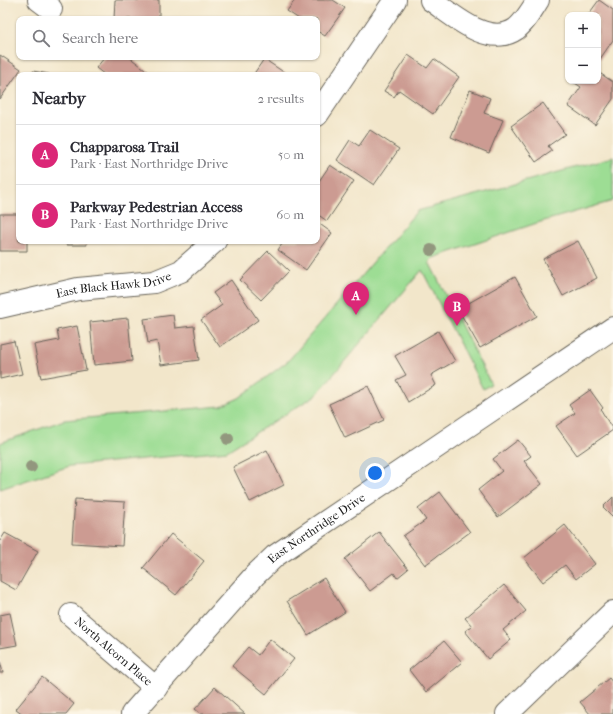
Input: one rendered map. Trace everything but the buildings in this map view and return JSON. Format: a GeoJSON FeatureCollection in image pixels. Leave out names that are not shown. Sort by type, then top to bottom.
{"type":"FeatureCollection","features":[{"type":"Feature","properties":{"kind":"street"},"geometry":{"type":"LineString","coordinates":[[320,111],[395,0]]}},
{"type":"Feature","properties":{"kind":"street"},"geometry":{"type":"LineString","coordinates":[[431,0],[475,29],[489,34],[505,35],[517,28],[538,0]]}},
{"type":"Feature","properties":{"kind":"street","name":"East Black Hawk Drive"},"geometry":{"type":"LineString","coordinates":[[0,307],[78,289],[154,282],[181,271],[212,244]]}},
{"type":"Feature","properties":{"kind":"street","name":"East Northridge Drive"},"geometry":{"type":"LineString","coordinates":[[132,714],[255,575],[275,556],[613,328]]}},
{"type":"Feature","properties":{"kind":"street"},"geometry":{"type":"LineString","coordinates":[[507,714],[613,612]]}},
{"type":"Feature","properties":{"kind":"street","name":"North Alcorn Place"},"geometry":{"type":"LineString","coordinates":[[72,615],[156,688]]}},
{"type":"Feature","properties":{"kind":"green space"},"geometry":{"type":"Polygon","coordinates":[[[613,157],[613,201],[537,223],[433,258],[429,262],[491,384],[483,389],[422,270],[316,395],[227,451],[70,466],[0,489],[0,443],[64,420],[221,406],[239,398],[288,361],[417,211],[613,157]]]}},
{"type":"Feature","properties":{"kind":"place","name":"Chapparosa Trail"},"geometry":{"type":"Point","coordinates":[356,315]}},
{"type":"Feature","properties":{"kind":"place","name":"Parkway Pedestrian Access"},"geometry":{"type":"Point","coordinates":[457,326]}}]}
